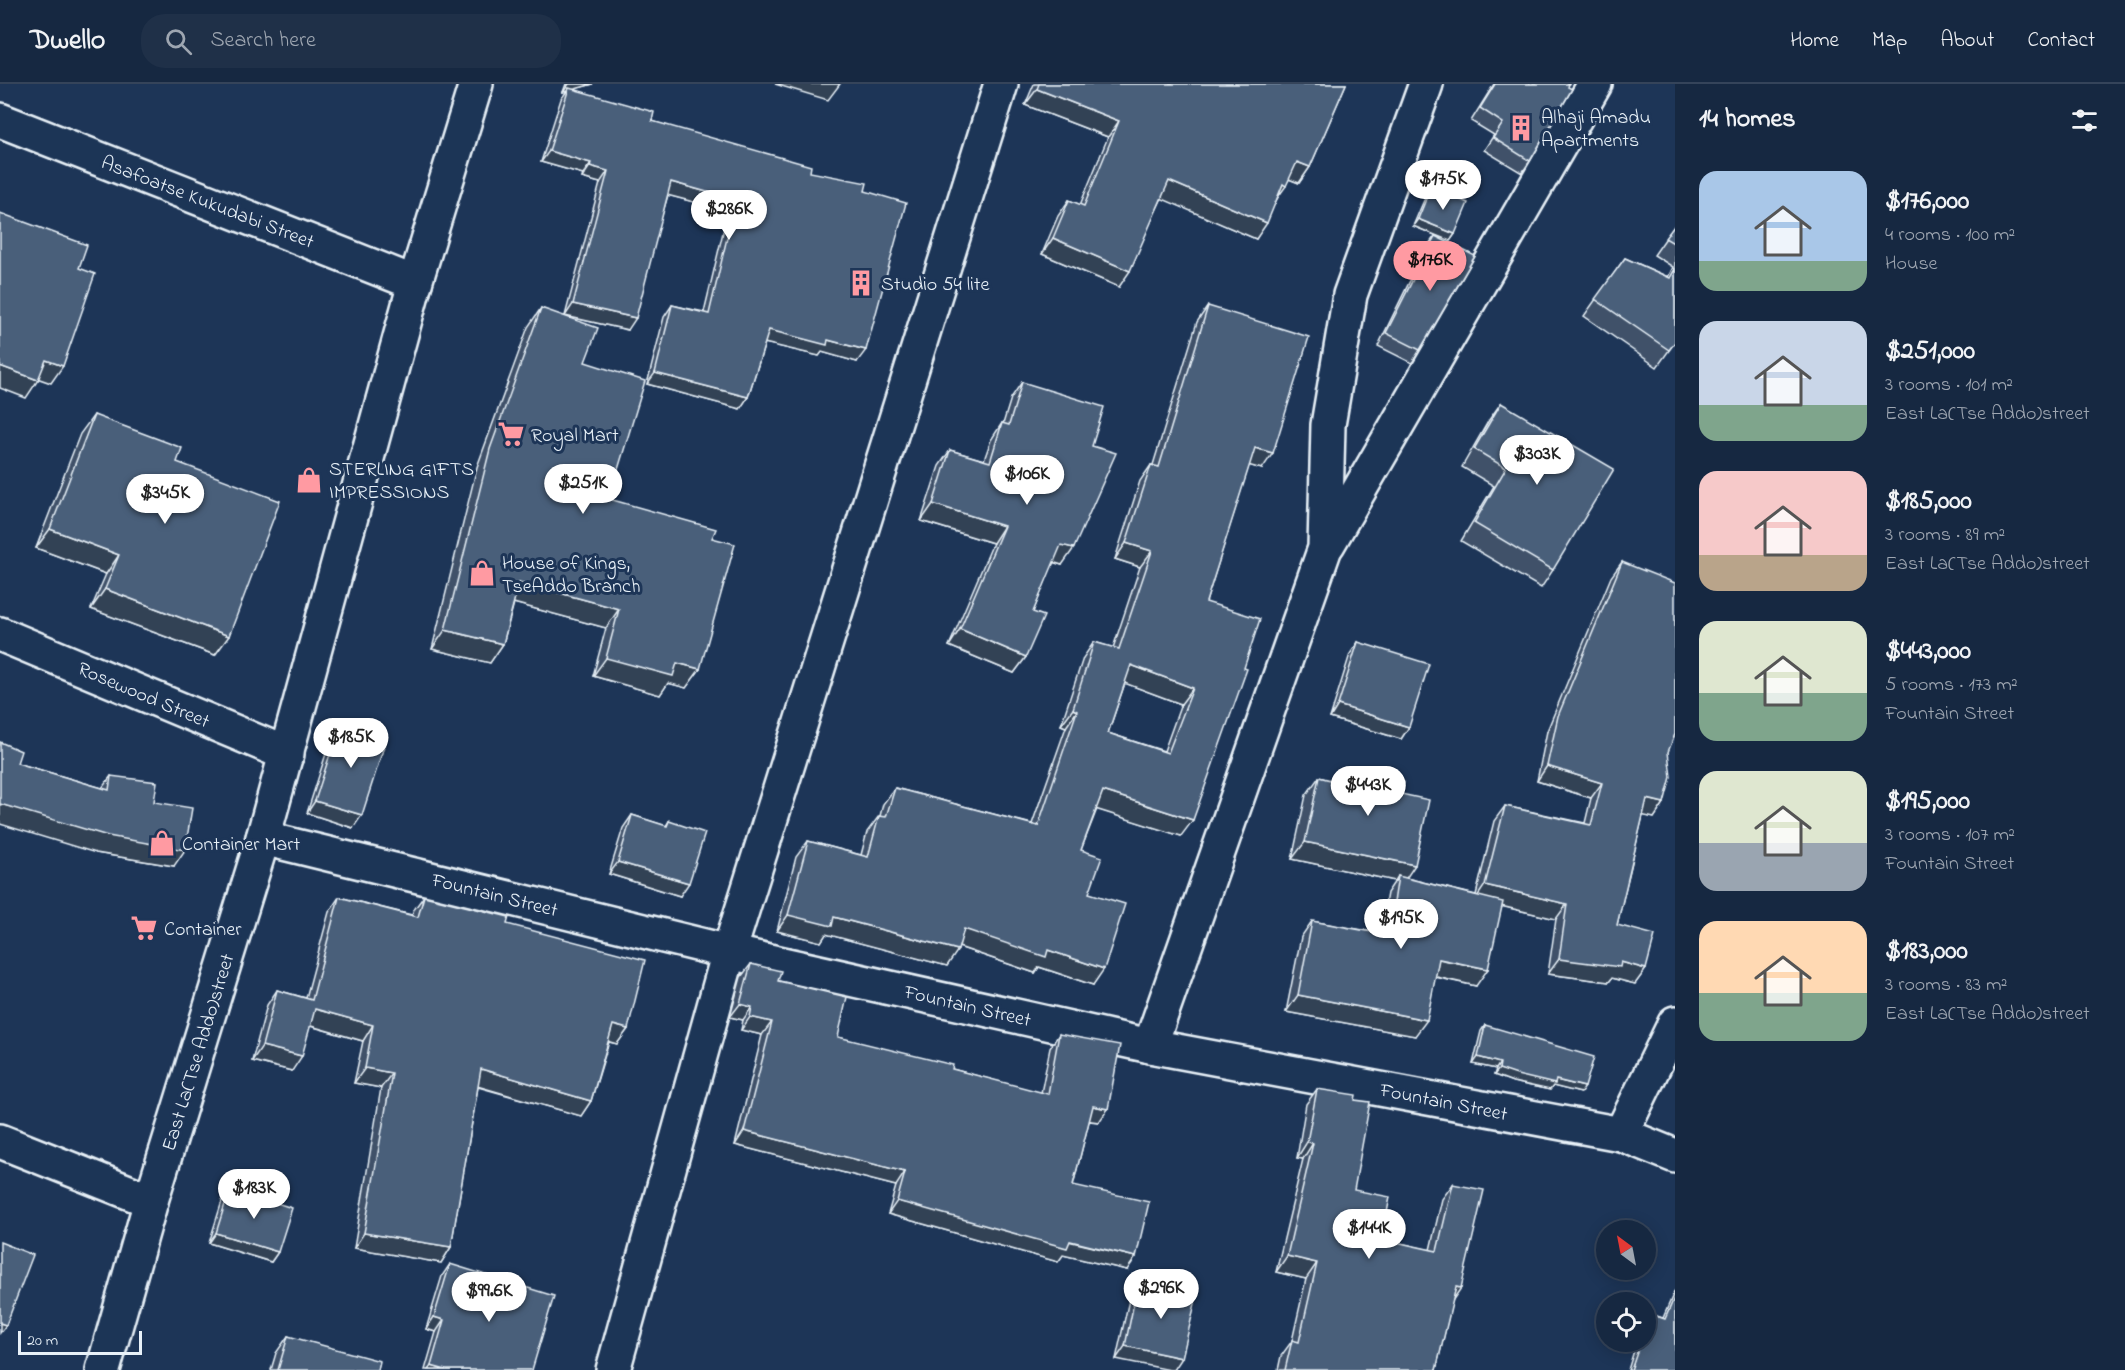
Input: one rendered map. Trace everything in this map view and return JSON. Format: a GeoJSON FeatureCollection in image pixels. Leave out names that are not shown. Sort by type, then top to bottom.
{"type":"FeatureCollection","features":[{"type":"Feature","properties":{"kind":"street","name":"East La(Tse Addo)street"},"geometry":{"type":"LineString","coordinates":[[103,1370],[151,1201],[263,838],[415,283],[476,84]]}},
{"type":"Feature","properties":{"kind":"street"},"geometry":{"type":"LineString","coordinates":[[613,1370],[729,952],[1001,84]]}},
{"type":"Feature","properties":{"kind":"street"},"geometry":{"type":"LineString","coordinates":[[1325,548],[1328,425],[1350,295],[1425,84]]}},
{"type":"Feature","properties":{"kind":"street"},"geometry":{"type":"LineString","coordinates":[[1150,1046],[1325,548],[1595,84]]}},
{"type":"Feature","properties":{"kind":"street","name":"Asafoatse Kukudabi Street"},"geometry":{"type":"LineString","coordinates":[[0,120],[415,283]]}},
{"type":"Feature","properties":{"kind":"street","name":"Rosewood Street"},"geometry":{"type":"LineString","coordinates":[[0,634],[287,754]]}},
{"type":"Feature","properties":{"kind":"street","name":"Fountain Street"},"geometry":{"type":"LineString","coordinates":[[263,838],[729,952],[1150,1046],[1621,1134],[1675,1156]]}},
{"type":"Feature","properties":{"kind":"street"},"geometry":{"type":"LineString","coordinates":[[1621,1134],[1675,1023]]}},
{"type":"Feature","properties":{"kind":"street"},"geometry":{"type":"LineString","coordinates":[[0,1141],[151,1201]]}},
{"type":"Feature","properties":{"kind":"building"},"geometry":{"type":"Polygon","coordinates":[[[1039,84],[1346,84],[1310,167],[1297,162],[1286,186],[1283,184],[1267,223],[1169,181],[1130,271],[1053,238],[1069,200],[1084,206],[1119,121],[1037,89],[1039,84]]]}},
{"type":"Feature","properties":{"kind":"building","name":"Alhaji Amadu Apartments"},"geometry":{"type":"Polygon","coordinates":[[[1495,84],[1569,84],[1568,87],[1572,89],[1530,161],[1493,138],[1503,123],[1480,108],[1495,84]]]}},
{"type":"Feature","properties":{"kind":"building"},"geometry":{"type":"Polygon","coordinates":[[[569,88],[654,112],[652,121],[811,166],[810,172],[867,183],[865,191],[906,203],[866,350],[828,340],[827,345],[769,330],[748,397],[655,373],[672,305],[709,314],[736,200],[671,182],[636,318],[573,304],[608,171],[590,166],[591,163],[549,151],[569,88]]]}},
{"type":"Feature","properties":{"kind":"building"},"geometry":{"type":"Polygon","coordinates":[[[1431,187],[1468,203],[1455,234],[1418,219],[1431,187]]]}},
{"type":"Feature","properties":{"kind":"building"},"geometry":{"type":"Polygon","coordinates":[[[0,213],[87,245],[79,268],[95,274],[63,366],[46,360],[38,380],[0,366],[0,213]]]}},
{"type":"Feature","properties":{"kind":"building"},"geometry":{"type":"Polygon","coordinates":[[[1675,225],[1675,244],[1665,238],[1675,225]]]}},
{"type":"Feature","properties":{"kind":"building"},"geometry":{"type":"Polygon","coordinates":[[[1435,236],[1475,256],[1420,350],[1386,333],[1435,236]]]}},
{"type":"Feature","properties":{"kind":"building"},"geometry":{"type":"Polygon","coordinates":[[[1625,258],[1670,278],[1675,269],[1675,342],[1669,350],[1595,299],[1625,258]]]}},
{"type":"Feature","properties":{"kind":"building"},"geometry":{"type":"Polygon","coordinates":[[[1208,306],[1309,337],[1273,453],[1255,448],[1206,602],[1260,619],[1244,668],[1247,669],[1193,820],[1103,791],[1081,850],[1102,857],[1089,893],[1125,904],[1104,969],[1048,950],[1046,957],[964,929],[958,950],[834,917],[832,926],[788,915],[808,841],[868,857],[879,816],[886,817],[895,788],[1038,826],[1077,711],[1073,709],[1094,642],[1119,649],[1152,551],[1126,543],[1151,465],[1159,467],[1208,306]],[[1131,665],[1108,733],[1168,753],[1193,688],[1131,665]]]}},
{"type":"Feature","properties":{"kind":"building"},"geometry":{"type":"Polygon","coordinates":[[[541,308],[598,328],[585,362],[645,381],[609,499],[716,529],[712,538],[735,544],[700,669],[677,663],[673,676],[606,658],[619,609],[519,582],[503,644],[445,630],[490,449],[541,308]]]}},
{"type":"Feature","properties":{"kind":"building"},"geometry":{"type":"Polygon","coordinates":[[[1022,382],[1104,407],[1092,446],[1116,453],[1074,548],[1061,545],[1033,612],[1044,616],[1026,657],[960,629],[1004,526],[933,504],[950,450],[990,462],[1002,423],[1009,425],[1022,382]]]}},
{"type":"Feature","properties":{"kind":"building"},"geometry":{"type":"Polygon","coordinates":[[[1501,403],[1614,469],[1553,570],[1474,523],[1506,468],[1474,449],[1501,403]]]}},
{"type":"Feature","properties":{"kind":"building"},"geometry":{"type":"Polygon","coordinates":[[[94,415],[182,448],[177,462],[280,501],[229,636],[105,589],[119,555],[50,529],[94,415]]]}},
{"type":"Feature","properties":{"kind":"building"},"geometry":{"type":"Polygon","coordinates":[[[1622,562],[1675,583],[1675,734],[1668,752],[1671,777],[1664,803],[1647,799],[1617,925],[1655,935],[1646,969],[1621,962],[1620,967],[1559,959],[1567,904],[1485,885],[1505,806],[1591,825],[1602,783],[1547,766],[1558,716],[1622,562]]]}},
{"type":"Feature","properties":{"kind":"building"},"geometry":{"type":"Polygon","coordinates":[[[1358,642],[1429,664],[1409,727],[1338,705],[1358,642]]]}},
{"type":"Feature","properties":{"kind":"building"},"geometry":{"type":"Polygon","coordinates":[[[340,723],[387,737],[362,815],[315,801],[340,723]]]}},
{"type":"Feature","properties":{"kind":"building"},"geometry":{"type":"Polygon","coordinates":[[[0,742],[21,751],[17,763],[109,790],[111,776],[157,782],[154,802],[192,808],[185,850],[108,836],[0,804],[0,742]]]}},
{"type":"Feature","properties":{"kind":"building"},"geometry":{"type":"Polygon","coordinates":[[[1346,769],[1404,782],[1401,794],[1429,800],[1415,865],[1305,842],[1319,777],[1342,783],[1346,769]]]}},
{"type":"Feature","properties":{"kind":"building"},"geometry":{"type":"Polygon","coordinates":[[[632,815],[667,826],[669,821],[705,833],[689,883],[618,862],[632,815]]]}},
{"type":"Feature","properties":{"kind":"building"},"geometry":{"type":"Polygon","coordinates":[[[1398,876],[1503,902],[1488,969],[1439,959],[1427,1020],[1298,995],[1312,921],[1389,935],[1398,876]]]}},
{"type":"Feature","properties":{"kind":"building"},"geometry":{"type":"Polygon","coordinates":[[[424,896],[509,917],[507,924],[645,960],[628,1029],[613,1025],[591,1101],[481,1069],[451,1247],[364,1233],[392,1073],[365,1068],[373,1025],[315,1009],[302,1056],[262,1046],[277,990],[312,1000],[339,897],[418,917],[424,896]]]}},
{"type":"Feature","properties":{"kind":"building"},"geometry":{"type":"Polygon","coordinates":[[[751,964],[781,971],[778,981],[847,997],[838,1037],[953,1065],[952,1069],[1048,1094],[1059,1034],[1120,1045],[1108,1109],[1093,1106],[1073,1185],[1149,1202],[1136,1257],[1070,1241],[1067,1248],[897,1201],[905,1172],[744,1131],[772,1022],[750,1017],[752,1007],[740,1004],[751,964]]]}},
{"type":"Feature","properties":{"kind":"building"},"geometry":{"type":"Polygon","coordinates":[[[1485,1025],[1594,1057],[1585,1087],[1556,1080],[1555,1084],[1517,1075],[1499,1069],[1500,1063],[1478,1057],[1485,1025]]]}},
{"type":"Feature","properties":{"kind":"building"},"geometry":{"type":"Polygon","coordinates":[[[1317,1089],[1356,1095],[1355,1100],[1370,1102],[1354,1190],[1390,1197],[1382,1239],[1437,1251],[1453,1184],[1484,1190],[1461,1288],[1456,1287],[1436,1370],[1285,1370],[1292,1340],[1299,1342],[1317,1263],[1287,1256],[1313,1143],[1307,1142],[1317,1089]]]}},
{"type":"Feature","properties":{"kind":"building"},"geometry":{"type":"Polygon","coordinates":[[[230,1188],[292,1208],[278,1252],[216,1233],[230,1188]]]}},
{"type":"Feature","properties":{"kind":"building"},"geometry":{"type":"Polygon","coordinates":[[[0,1242],[33,1255],[6,1325],[0,1323],[0,1242]]]}},
{"type":"Feature","properties":{"kind":"building"},"geometry":{"type":"Polygon","coordinates":[[[450,1264],[554,1296],[532,1370],[446,1370],[431,1366],[444,1320],[434,1317],[450,1264]]]}},
{"type":"Feature","properties":{"kind":"building"},"geometry":{"type":"Polygon","coordinates":[[[1138,1283],[1197,1295],[1182,1358],[1125,1346],[1138,1283]]]}},
{"type":"Feature","properties":{"kind":"building"},"geometry":{"type":"Polygon","coordinates":[[[1675,1296],[1675,1370],[1631,1370],[1637,1352],[1656,1352],[1656,1316],[1665,1319],[1675,1296]]]}},
{"type":"Feature","properties":{"kind":"building"},"geometry":{"type":"Polygon","coordinates":[[[288,1336],[380,1361],[378,1370],[278,1370],[288,1336]]]}},
{"type":"Feature","properties":{"kind":"place","name":"Alhaji Amadu Apartments"},"geometry":{"type":"Point","coordinates":[1521,128]}},
{"type":"Feature","properties":{"kind":"place","name":"Studio 54 lite"},"geometry":{"type":"Point","coordinates":[861,283]}},
{"type":"Feature","properties":{"kind":"place","name":"Royal Mart"},"geometry":{"type":"Point","coordinates":[511,434]}},
{"type":"Feature","properties":{"kind":"place","name":"STERLING GIFTS IMPRESSIONS"},"geometry":{"type":"Point","coordinates":[309,480]}},
{"type":"Feature","properties":{"kind":"place","name":"House of Kings, TseAddo Branch"},"geometry":{"type":"Point","coordinates":[482,573]}},
{"type":"Feature","properties":{"kind":"place","name":"Container Mart"},"geometry":{"type":"Point","coordinates":[162,843]}},
{"type":"Feature","properties":{"kind":"place","name":"Container"},"geometry":{"type":"Point","coordinates":[144,928]}}]}
